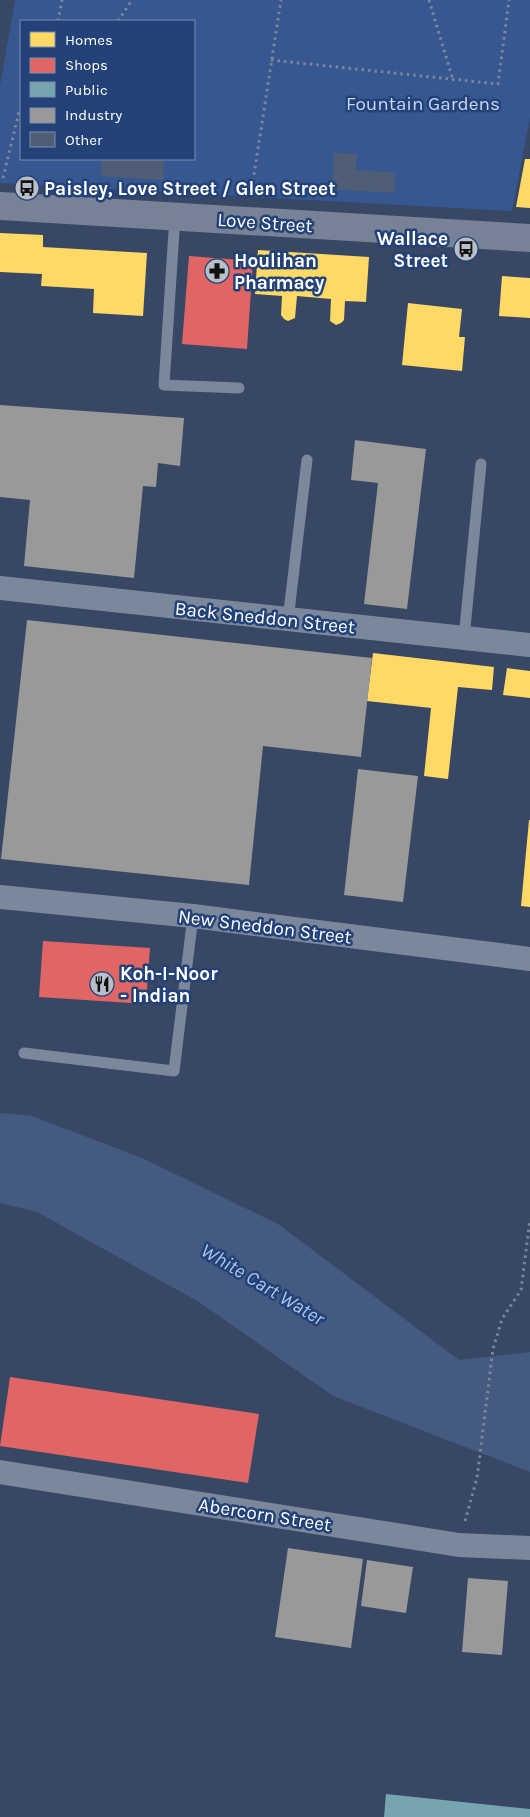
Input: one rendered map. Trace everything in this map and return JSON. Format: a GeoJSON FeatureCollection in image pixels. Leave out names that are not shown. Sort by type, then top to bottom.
{"type":"FeatureCollection","features":[{"type":"Feature","properties":{"kind":"street","name":"Love Street"},"geometry":{"type":"LineString","coordinates":[[1,194],[175,216],[530,238]]}},
{"type":"Feature","properties":{"kind":"street","name":"Back Sneddon Street"},"geometry":{"type":"LineString","coordinates":[[0,591],[530,645]]}},
{"type":"Feature","properties":{"kind":"street","name":"New Sneddon Street"},"geometry":{"type":"LineString","coordinates":[[0,897],[193,916],[530,959]]}},
{"type":"Feature","properties":{"kind":"street","name":"Abercorn Street"},"geometry":{"type":"LineString","coordinates":[[0,1472],[459,1545],[530,1548]]}},
{"type":"Feature","properties":{"kind":"lane"},"geometry":{"type":"LineString","coordinates":[[175,216],[164,384],[239,388]]}},
{"type":"Feature","properties":{"kind":"lane"},"geometry":{"type":"LineString","coordinates":[[288,620],[307,460]]}},
{"type":"Feature","properties":{"kind":"lane"},"geometry":{"type":"LineString","coordinates":[[464,638],[481,464]]}},
{"type":"Feature","properties":{"kind":"lane"},"geometry":{"type":"LineString","coordinates":[[24,1053],[174,1071],[193,916]]}},
{"type":"Feature","properties":{"kind":"path"},"geometry":{"type":"LineString","coordinates":[[58,20],[62,0]]}},
{"type":"Feature","properties":{"kind":"path"},"geometry":{"type":"LineString","coordinates":[[119,20],[132,0]]}},
{"type":"Feature","properties":{"kind":"path"},"geometry":{"type":"LineString","coordinates":[[247,221],[281,0]]}},
{"type":"Feature","properties":{"kind":"path"},"geometry":{"type":"LineString","coordinates":[[429,0],[453,80]]}},
{"type":"Feature","properties":{"kind":"path"},"geometry":{"type":"LineString","coordinates":[[271,60],[498,84],[509,0]]}},
{"type":"Feature","properties":{"kind":"path"},"geometry":{"type":"LineString","coordinates":[[1,194],[20,110]]}},
{"type":"Feature","properties":{"kind":"path"},"geometry":{"type":"LineString","coordinates":[[459,1545],[477,1478],[493,1349],[502,1319],[521,1290],[530,1219]]}},
{"type":"Feature","properties":{"kind":"green space","name":"Fountain Gardens"},"geometry":{"type":"Polygon","coordinates":[[[15,0],[530,0],[530,118],[512,211],[0,183],[0,86],[15,0]]]}},
{"type":"Feature","properties":{"kind":"water","name":"White Cart Water"},"geometry":{"type":"Polygon","coordinates":[[[0,1113],[32,1116],[142,1158],[278,1224],[459,1360],[530,1352],[530,1472],[333,1396],[199,1302],[37,1212],[0,1203],[0,1113]]]}},
{"type":"Feature","properties":{"kind":"building: Homes"},"geometry":{"type":"Polygon","coordinates":[[[525,159],[530,159],[530,208],[516,207],[525,159]]]}},
{"type":"Feature","properties":{"kind":"building: Homes"},"geometry":{"type":"Polygon","coordinates":[[[0,233],[43,235],[43,247],[147,253],[143,316],[93,313],[94,289],[41,286],[42,274],[0,272],[0,233]]]}},
{"type":"Feature","properties":{"kind":"building: Homes"},"geometry":{"type":"Polygon","coordinates":[[[258,250],[369,257],[366,302],[345,301],[344,320],[336,325],[330,321],[331,299],[297,296],[295,318],[288,321],[281,315],[282,296],[255,294],[258,250]]]}},
{"type":"Feature","properties":{"kind":"building: Homes"},"geometry":{"type":"Polygon","coordinates":[[[502,276],[530,278],[530,318],[499,316],[502,276]]]}},
{"type":"Feature","properties":{"kind":"building: Homes"},"geometry":{"type":"Polygon","coordinates":[[[408,303],[462,309],[459,337],[465,337],[462,371],[402,365],[408,303]]]}},
{"type":"Feature","properties":{"kind":"building: Homes"},"geometry":{"type":"Polygon","coordinates":[[[373,653],[494,667],[492,690],[458,687],[448,779],[424,776],[431,708],[367,701],[373,653]]]}},
{"type":"Feature","properties":{"kind":"building: Homes"},"geometry":{"type":"Polygon","coordinates":[[[507,668],[530,671],[530,698],[503,695],[507,668]]]}},
{"type":"Feature","properties":{"kind":"building: Homes"},"geometry":{"type":"Polygon","coordinates":[[[530,820],[530,907],[521,906],[530,820]]]}},
{"type":"Feature","properties":{"kind":"building: Shops"},"geometry":{"type":"Polygon","coordinates":[[[189,256],[253,261],[247,349],[182,344],[189,256]]]}},
{"type":"Feature","properties":{"kind":"building: Shops"},"geometry":{"type":"Polygon","coordinates":[[[43,941],[150,948],[146,1004],[39,997],[43,941]]]}},
{"type":"Feature","properties":{"kind":"building: Shops"},"geometry":{"type":"Polygon","coordinates":[[[10,1377],[259,1414],[248,1483],[0,1446],[10,1377]]]}},
{"type":"Feature","properties":{"kind":"building: Public"},"geometry":{"type":"Polygon","coordinates":[[[386,1794],[530,1809],[530,1817],[384,1817],[386,1794]]]}},
{"type":"Feature","properties":{"kind":"building: Industry"},"geometry":{"type":"Polygon","coordinates":[[[0,405],[184,418],[180,466],[158,463],[156,487],[143,486],[134,578],[24,566],[30,500],[0,497],[0,405]]]}},
{"type":"Feature","properties":{"kind":"building: Industry"},"geometry":{"type":"Polygon","coordinates":[[[355,440],[426,449],[407,609],[364,604],[378,483],[351,480],[355,440]]]}},
{"type":"Feature","properties":{"kind":"building: Industry"},"geometry":{"type":"Polygon","coordinates":[[[27,620],[372,658],[361,757],[263,746],[249,885],[1,859],[27,620]]]}},
{"type":"Feature","properties":{"kind":"building: Industry"},"geometry":{"type":"Polygon","coordinates":[[[358,769],[418,776],[403,902],[344,895],[358,769]]]}},
{"type":"Feature","properties":{"kind":"building: Industry"},"geometry":{"type":"Polygon","coordinates":[[[288,1548],[363,1559],[351,1648],[275,1637],[288,1548]]]}},
{"type":"Feature","properties":{"kind":"building: Industry"},"geometry":{"type":"Polygon","coordinates":[[[367,1560],[413,1567],[406,1613],[361,1606],[367,1560]]]}},
{"type":"Feature","properties":{"kind":"building: Industry"},"geometry":{"type":"Polygon","coordinates":[[[468,1578],[508,1581],[502,1655],[462,1652],[468,1578]]]}},
{"type":"Feature","properties":{"kind":"building: Other"},"geometry":{"type":"Polygon","coordinates":[[[334,153],[357,154],[356,170],[395,173],[394,193],[332,189],[334,153]]]}},
{"type":"Feature","properties":{"kind":"building: Other"},"geometry":{"type":"Polygon","coordinates":[[[102,160],[164,160],[163,180],[101,176],[102,160]]]}},
{"type":"Feature","properties":{"kind":"place","name":"Paisley, Love Street / Glen Street"},"geometry":{"type":"Point","coordinates":[27,188]}},
{"type":"Feature","properties":{"kind":"place","name":"Wallace Street"},"geometry":{"type":"Point","coordinates":[466,249]}},
{"type":"Feature","properties":{"kind":"place","name":"Houlihan Pharmacy"},"geometry":{"type":"Point","coordinates":[217,271]}},
{"type":"Feature","properties":{"kind":"place","name":"Koh-I-Noor - Indian"},"geometry":{"type":"Point","coordinates":[102,984]}}]}
